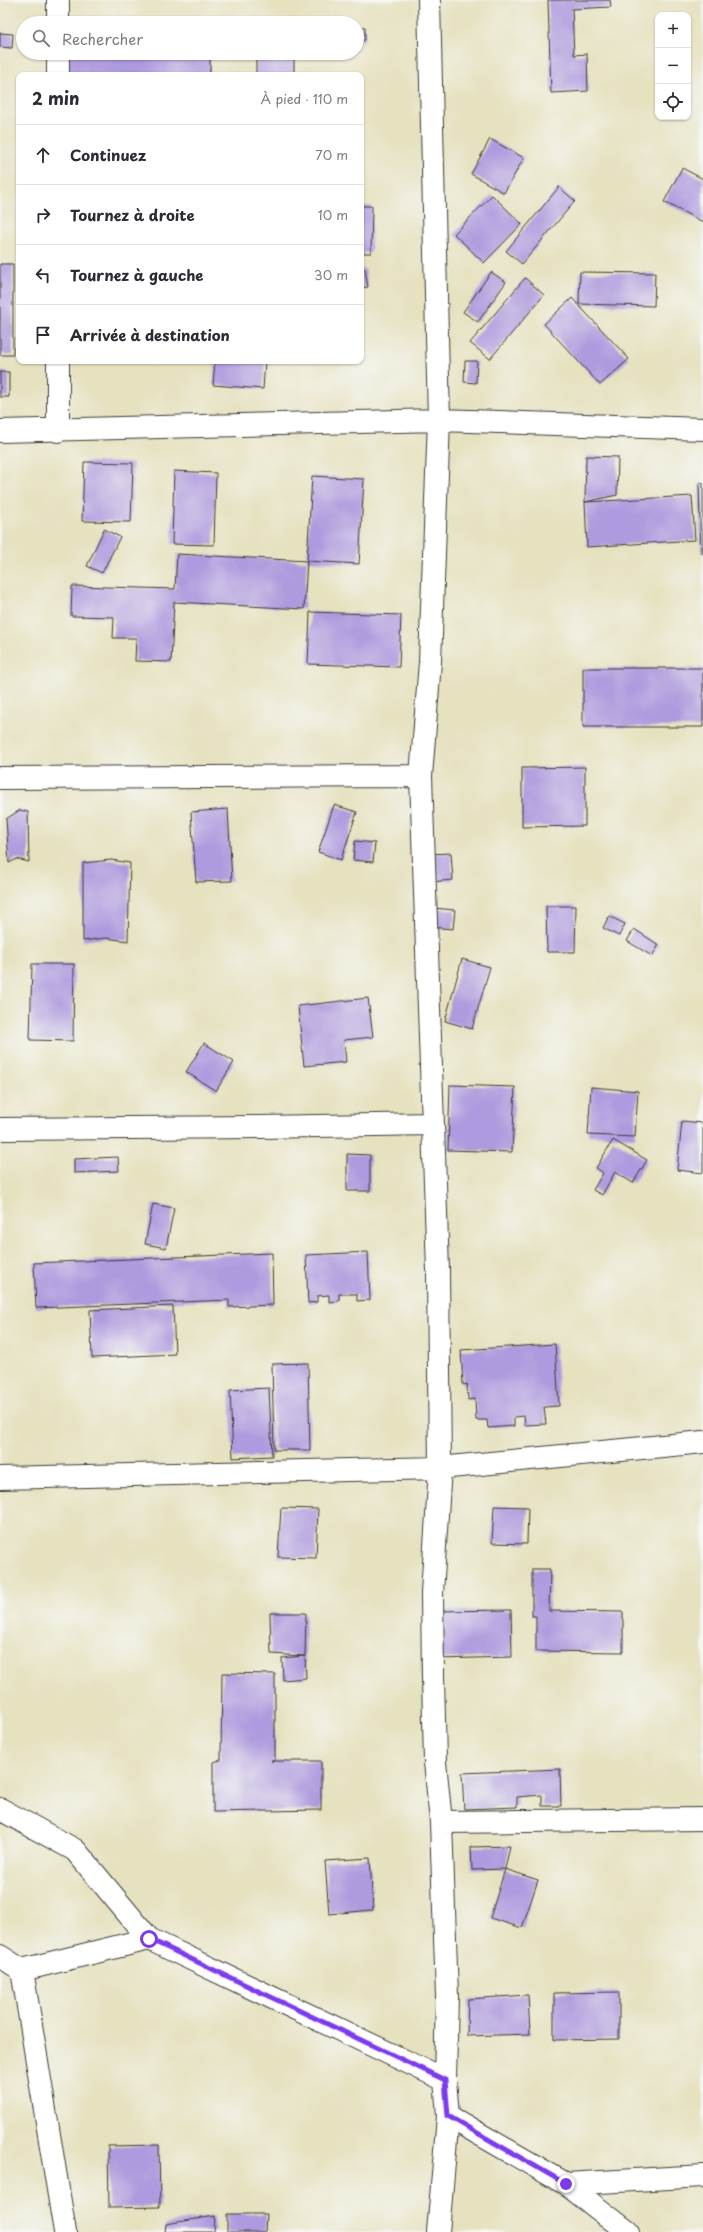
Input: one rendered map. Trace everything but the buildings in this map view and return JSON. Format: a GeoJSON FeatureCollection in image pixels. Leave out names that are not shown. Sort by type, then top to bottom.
{"type":"FeatureCollection","features":[{"type":"Feature","properties":{"kind":"street"},"geometry":{"type":"LineString","coordinates":[[58,0],[58,16]]}},
{"type":"Feature","properties":{"kind":"street"},"geometry":{"type":"LineString","coordinates":[[429,0],[439,420],[430,662],[421,776],[433,1161],[438,1270],[440,1468],[432,1593],[435,1762],[441,1822],[447,1996],[445,2080],[448,2116],[438,2232]]}},
{"type":"Feature","properties":{"kind":"street"},"geometry":{"type":"LineString","coordinates":[[58,60],[58,72]]}},
{"type":"Feature","properties":{"kind":"street"},"geometry":{"type":"LineString","coordinates":[[58,364],[58,431]]}},
{"type":"Feature","properties":{"kind":"street"},"geometry":{"type":"LineString","coordinates":[[0,432],[439,420],[703,429]]}},
{"type":"Feature","properties":{"kind":"street"},"geometry":{"type":"LineString","coordinates":[[0,778],[421,776]]}},
{"type":"Feature","properties":{"kind":"street"},"geometry":{"type":"LineString","coordinates":[[0,1129],[433,1124]]}},
{"type":"Feature","properties":{"kind":"street"},"geometry":{"type":"LineString","coordinates":[[0,1478],[440,1468],[703,1442]]}},
{"type":"Feature","properties":{"kind":"street"},"geometry":{"type":"LineString","coordinates":[[0,1809],[75,1850],[149,1939],[445,2080]]}},
{"type":"Feature","properties":{"kind":"street"},"geometry":{"type":"LineString","coordinates":[[441,1822],[703,1820]]}},
{"type":"Feature","properties":{"kind":"street"},"geometry":{"type":"LineString","coordinates":[[0,1956],[22,1970],[149,1939]]}},
{"type":"Feature","properties":{"kind":"street"},"geometry":{"type":"LineString","coordinates":[[22,1970],[65,2232]]}},
{"type":"Feature","properties":{"kind":"street"},"geometry":{"type":"LineString","coordinates":[[448,2116],[566,2184],[628,2232]]}},
{"type":"Feature","properties":{"kind":"street"},"geometry":{"type":"LineString","coordinates":[[566,2184],[703,2176]]}},
{"type":"Feature","properties":{"kind":"route"},"geometry":{"type":"LineString","coordinates":[[149,1939],[445,2080],[448,2116],[566,2184]]}}]}
